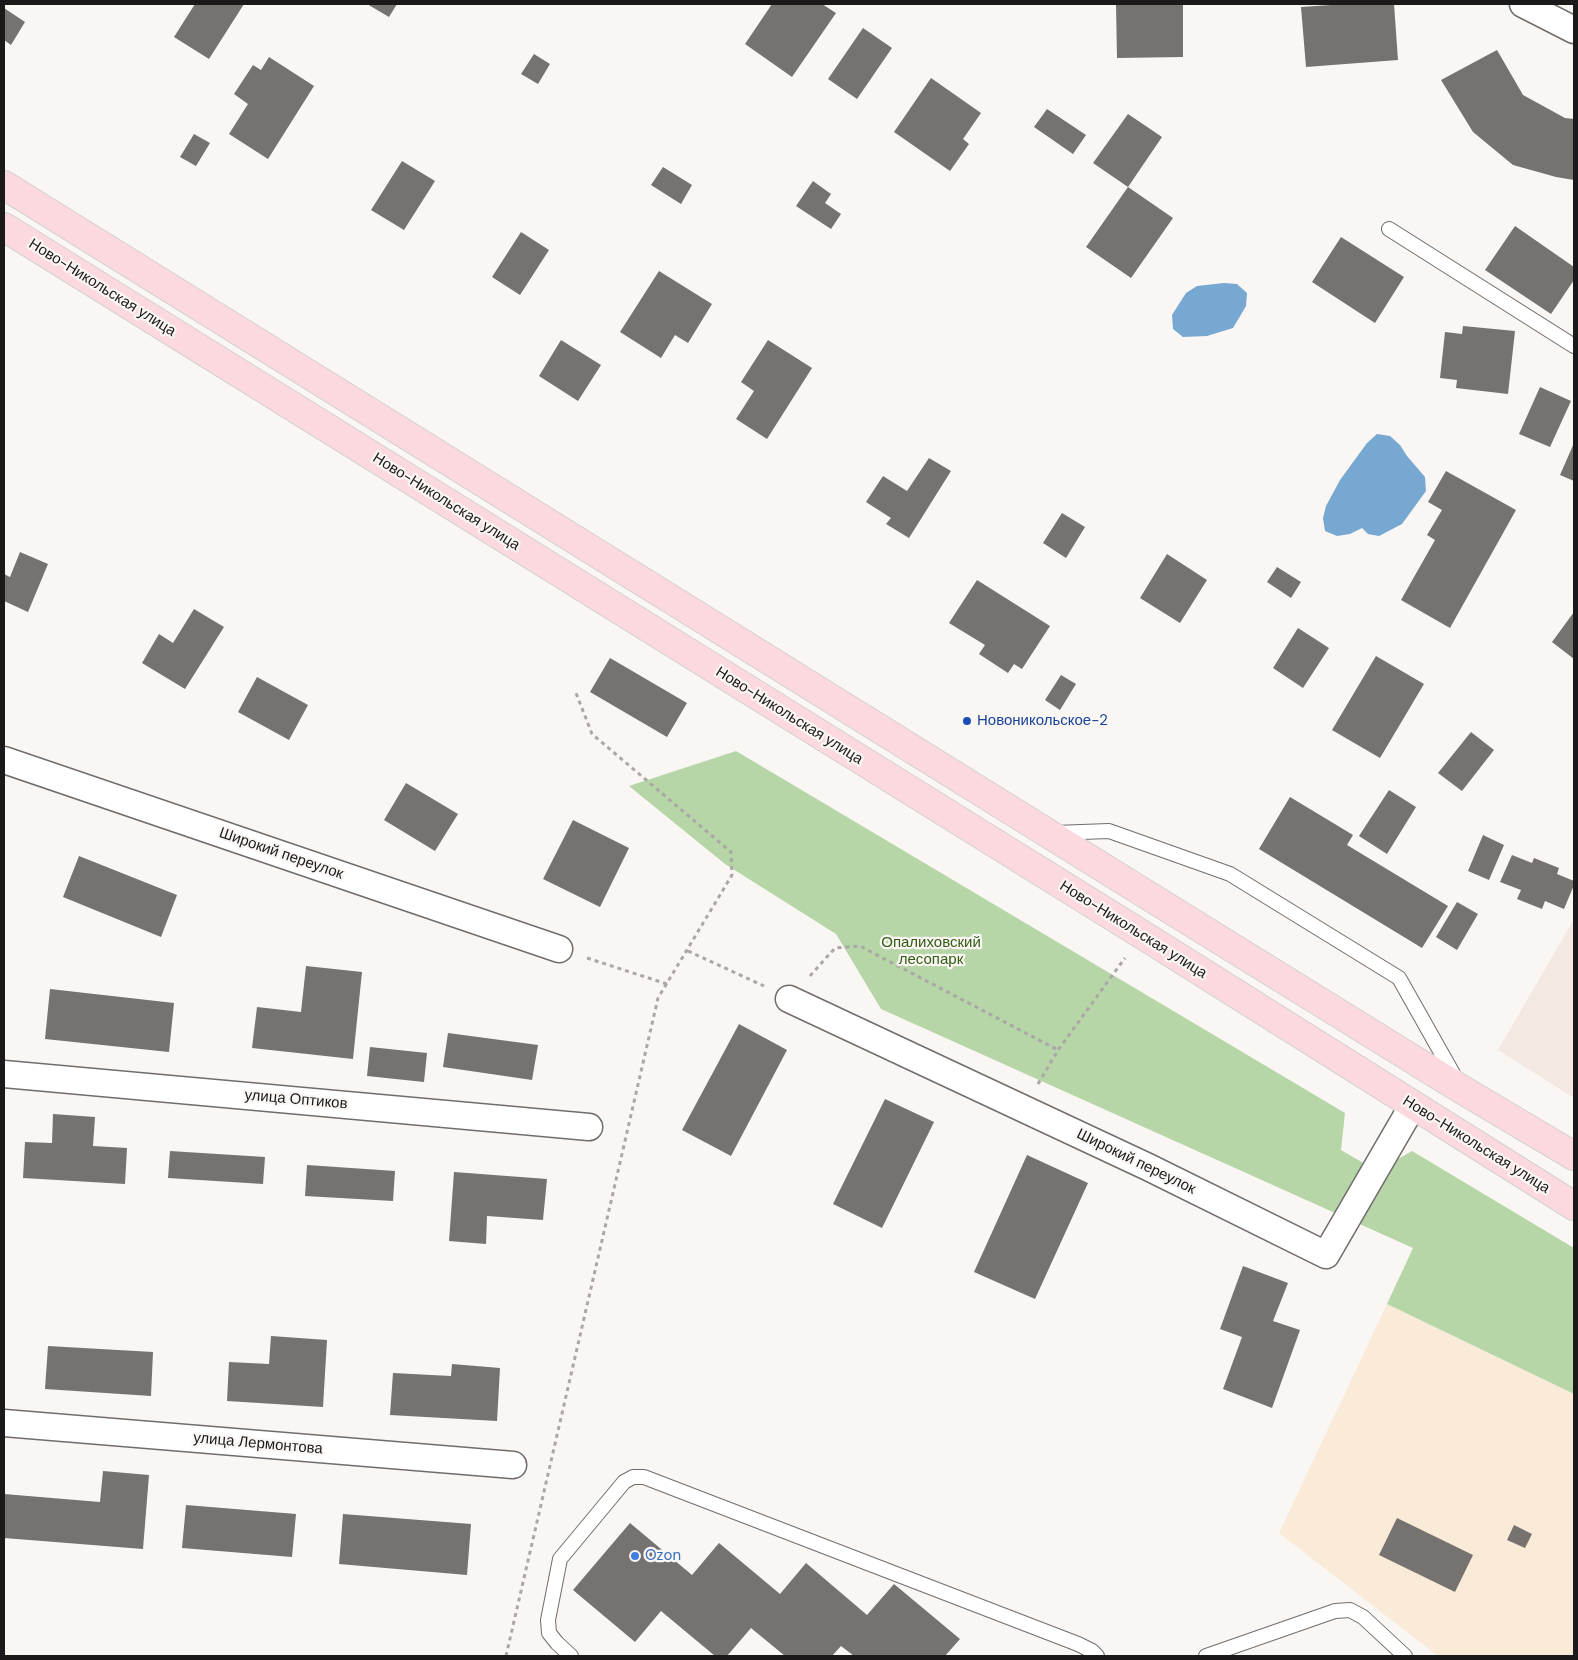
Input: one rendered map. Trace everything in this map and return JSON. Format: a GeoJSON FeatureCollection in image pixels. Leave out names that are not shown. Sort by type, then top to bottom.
{"type":"FeatureCollection","features":[{"type":"Feature","properties":{"kind":"main road"},"geometry":{"type":"LineString","coordinates":[[4,185],[1047,834],[1461,1089],[1574,1156]]}},
{"type":"Feature","properties":{"kind":"main road","name":"Ново-Никольская улица"},"geometry":{"type":"LineString","coordinates":[[4,227],[1146,937],[1574,1206]]}},
{"type":"Feature","properties":{"kind":"street"},"geometry":{"type":"LineString","coordinates":[[1523,4],[1574,30]]}},
{"type":"Feature","properties":{"kind":"street","name":"Широкий переулок"},"geometry":{"type":"LineString","coordinates":[[4,760],[559,949]]}},
{"type":"Feature","properties":{"kind":"street","name":"Широкий переулок"},"geometry":{"type":"LineString","coordinates":[[790,998],[1148,1167],[1326,1254],[1413,1106]]}},
{"type":"Feature","properties":{"kind":"street","name":"улица Оптиков"},"geometry":{"type":"LineString","coordinates":[[4,1074],[589,1127]]}},
{"type":"Feature","properties":{"kind":"street","name":"улица Лермонтова"},"geometry":{"type":"LineString","coordinates":[[4,1423],[513,1464]]}},
{"type":"Feature","properties":{"kind":"lane"},"geometry":{"type":"LineString","coordinates":[[1389,229],[1574,346]]}},
{"type":"Feature","properties":{"kind":"lane"},"geometry":{"type":"LineString","coordinates":[[1047,834],[1109,831],[1230,874],[1399,978],[1461,1089]]}},
{"type":"Feature","properties":{"kind":"lane"},"geometry":{"type":"LineString","coordinates":[[571,1656],[557,1644],[550,1633],[548,1620],[560,1559],[624,1482],[633,1477],[644,1477],[1069,1641],[1092,1651],[1097,1656]]}},
{"type":"Feature","properties":{"kind":"lane"},"geometry":{"type":"LineString","coordinates":[[1206,1656],[1336,1611],[1350,1610],[1363,1617],[1405,1656]]}},
{"type":"Feature","properties":{"kind":"path"},"geometry":{"type":"LineString","coordinates":[[506,1656],[658,998],[732,875],[731,852],[592,734],[576,693]]}},
{"type":"Feature","properties":{"kind":"path"},"geometry":{"type":"LineString","coordinates":[[688,951],[790,998],[834,948],[860,946],[1058,1050]]}},
{"type":"Feature","properties":{"kind":"path"},"geometry":{"type":"LineString","coordinates":[[559,949],[667,984]]}},
{"type":"Feature","properties":{"kind":"path"},"geometry":{"type":"LineString","coordinates":[[1024,1108],[1058,1050],[1128,953]]}},
{"type":"Feature","properties":{"kind":"shaded area"},"geometry":{"type":"Polygon","coordinates":[[[1574,919],[1574,1098],[1498,1050],[1574,919]]]}},
{"type":"Feature","properties":{"kind":"shaded area"},"geometry":{"type":"Polygon","coordinates":[[[1387,1304],[1574,1394],[1574,1656],[1438,1656],[1279,1533],[1387,1304]]]}},
{"type":"Feature","properties":{"kind":"green space","name":"Опалиховский лесопарк"},"geometry":{"type":"Polygon","coordinates":[[[736,751],[1345,1113],[1341,1150],[1377,1171],[1412,1151],[1574,1248],[1574,1394],[1387,1304],[1413,1248],[881,1009],[836,934],[725,864],[629,786],[736,751]]]}},
{"type":"Feature","properties":{"kind":"water"},"geometry":{"type":"Polygon","coordinates":[[[1224,283],[1237,284],[1247,293],[1246,306],[1233,328],[1207,336],[1183,337],[1173,329],[1172,315],[1186,293],[1197,286],[1224,283]]]}},
{"type":"Feature","properties":{"kind":"water"},"geometry":{"type":"Polygon","coordinates":[[[1377,434],[1390,436],[1400,445],[1425,477],[1426,491],[1402,524],[1379,536],[1368,534],[1362,528],[1350,534],[1337,536],[1325,531],[1323,518],[1326,506],[1340,480],[1367,443],[1377,434]]]}},
{"type":"Feature","properties":{"kind":"building"},"geometry":{"type":"Polygon","coordinates":[[[195,4],[244,4],[209,59],[174,37],[195,4]]]}},
{"type":"Feature","properties":{"kind":"building"},"geometry":{"type":"Polygon","coordinates":[[[367,4],[397,4],[389,17],[367,4]]]}},
{"type":"Feature","properties":{"kind":"building"},"geometry":{"type":"Polygon","coordinates":[[[772,4],[822,4],[836,13],[792,77],[745,44],[772,4]]]}},
{"type":"Feature","properties":{"kind":"building"},"geometry":{"type":"Polygon","coordinates":[[[1116,4],[1183,4],[1183,57],[1117,58],[1116,4]]]}},
{"type":"Feature","properties":{"kind":"building"},"geometry":{"type":"Polygon","coordinates":[[[1346,4],[1394,4],[1398,60],[1306,67],[1301,7],[1346,4]]]}},
{"type":"Feature","properties":{"kind":"building"},"geometry":{"type":"Polygon","coordinates":[[[4,8],[25,22],[11,45],[4,40],[4,8]]]}},
{"type":"Feature","properties":{"kind":"building"},"geometry":{"type":"Polygon","coordinates":[[[863,28],[892,48],[857,99],[828,79],[863,28]]]}},
{"type":"Feature","properties":{"kind":"building"},"geometry":{"type":"Polygon","coordinates":[[[1497,50],[1523,95],[1565,118],[1574,119],[1574,180],[1513,165],[1473,132],[1441,80],[1497,50]]]}},
{"type":"Feature","properties":{"kind":"building"},"geometry":{"type":"Polygon","coordinates":[[[534,54],[550,64],[538,84],[521,74],[534,54]]]}},
{"type":"Feature","properties":{"kind":"building"},"geometry":{"type":"Polygon","coordinates":[[[269,57],[314,86],[268,159],[229,134],[248,104],[234,94],[253,65],[261,70],[269,57]]]}},
{"type":"Feature","properties":{"kind":"building"},"geometry":{"type":"Polygon","coordinates":[[[931,78],[981,113],[963,139],[969,144],[950,171],[894,132],[931,78]]]}},
{"type":"Feature","properties":{"kind":"building"},"geometry":{"type":"Polygon","coordinates":[[[1047,109],[1086,135],[1073,154],[1034,127],[1047,109]]]}},
{"type":"Feature","properties":{"kind":"building"},"geometry":{"type":"Polygon","coordinates":[[[1128,114],[1162,137],[1128,187],[1093,163],[1128,114]]]}},
{"type":"Feature","properties":{"kind":"building"},"geometry":{"type":"Polygon","coordinates":[[[194,134],[210,143],[196,166],[180,157],[194,134]]]}},
{"type":"Feature","properties":{"kind":"building"},"geometry":{"type":"Polygon","coordinates":[[[402,161],[435,181],[404,230],[371,210],[402,161]]]}},
{"type":"Feature","properties":{"kind":"building"},"geometry":{"type":"Polygon","coordinates":[[[663,167],[692,185],[681,204],[651,185],[663,167]]]}},
{"type":"Feature","properties":{"kind":"building"},"geometry":{"type":"Polygon","coordinates":[[[813,181],[831,194],[825,203],[841,214],[831,229],[796,206],[813,181]]]}},
{"type":"Feature","properties":{"kind":"building"},"geometry":{"type":"Polygon","coordinates":[[[1128,187],[1173,218],[1131,278],[1086,247],[1128,187]]]}},
{"type":"Feature","properties":{"kind":"building"},"geometry":{"type":"Polygon","coordinates":[[[1515,226],[1574,267],[1574,280],[1551,314],[1485,270],[1515,226]]]}},
{"type":"Feature","properties":{"kind":"building"},"geometry":{"type":"Polygon","coordinates":[[[521,232],[549,250],[520,295],[492,277],[521,232]]]}},
{"type":"Feature","properties":{"kind":"building"},"geometry":{"type":"Polygon","coordinates":[[[1341,237],[1404,277],[1375,323],[1312,282],[1341,237]]]}},
{"type":"Feature","properties":{"kind":"building"},"geometry":{"type":"Polygon","coordinates":[[[659,271],[712,304],[688,343],[675,335],[661,358],[620,332],[659,271]]]}},
{"type":"Feature","properties":{"kind":"building"},"geometry":{"type":"Polygon","coordinates":[[[1463,326],[1515,331],[1508,394],[1456,388],[1457,380],[1440,378],[1445,332],[1462,334],[1463,326]]]}},
{"type":"Feature","properties":{"kind":"building"},"geometry":{"type":"Polygon","coordinates":[[[561,340],[601,365],[578,401],[539,376],[561,340]]]}},
{"type":"Feature","properties":{"kind":"building"},"geometry":{"type":"Polygon","coordinates":[[[768,340],[812,368],[767,439],[736,419],[754,391],[741,382],[768,340]]]}},
{"type":"Feature","properties":{"kind":"building"},"geometry":{"type":"Polygon","coordinates":[[[1540,387],[1571,401],[1550,447],[1519,434],[1540,387]]]}},
{"type":"Feature","properties":{"kind":"building"},"geometry":{"type":"Polygon","coordinates":[[[1574,443],[1574,481],[1560,475],[1574,443]]]}},
{"type":"Feature","properties":{"kind":"building"},"geometry":{"type":"Polygon","coordinates":[[[929,458],[951,471],[909,538],[886,524],[891,518],[866,502],[883,476],[907,491],[929,458]]]}},
{"type":"Feature","properties":{"kind":"building"},"geometry":{"type":"Polygon","coordinates":[[[1446,471],[1516,510],[1450,628],[1401,600],[1435,540],[1427,535],[1442,510],[1428,502],[1446,471]]]}},
{"type":"Feature","properties":{"kind":"building"},"geometry":{"type":"Polygon","coordinates":[[[1062,513],[1085,527],[1066,558],[1043,543],[1062,513]]]}},
{"type":"Feature","properties":{"kind":"building"},"geometry":{"type":"Polygon","coordinates":[[[20,552],[48,564],[28,612],[4,601],[4,574],[10,577],[20,552]]]}},
{"type":"Feature","properties":{"kind":"building"},"geometry":{"type":"Polygon","coordinates":[[[1167,554],[1207,580],[1180,623],[1140,598],[1167,554]]]}},
{"type":"Feature","properties":{"kind":"building"},"geometry":{"type":"Polygon","coordinates":[[[1277,567],[1301,582],[1291,598],[1267,582],[1277,567]]]}},
{"type":"Feature","properties":{"kind":"building"},"geometry":{"type":"Polygon","coordinates":[[[977,580],[1050,626],[1022,669],[1014,664],[1008,673],[979,654],[985,645],[949,623],[977,580]]]}},
{"type":"Feature","properties":{"kind":"building"},"geometry":{"type":"Polygon","coordinates":[[[194,609],[224,627],[185,689],[142,663],[159,634],[173,643],[194,609]]]}},
{"type":"Feature","properties":{"kind":"building"},"geometry":{"type":"Polygon","coordinates":[[[1574,612],[1574,659],[1552,642],[1574,612]]]}},
{"type":"Feature","properties":{"kind":"building"},"geometry":{"type":"Polygon","coordinates":[[[1298,628],[1329,648],[1303,688],[1273,668],[1298,628]]]}},
{"type":"Feature","properties":{"kind":"building"},"geometry":{"type":"Polygon","coordinates":[[[1376,656],[1424,684],[1380,758],[1332,730],[1376,656]]]}},
{"type":"Feature","properties":{"kind":"building"},"geometry":{"type":"Polygon","coordinates":[[[610,658],[687,703],[667,737],[590,692],[610,658]]]}},
{"type":"Feature","properties":{"kind":"building"},"geometry":{"type":"Polygon","coordinates":[[[1061,675],[1076,684],[1060,710],[1045,700],[1061,675]]]}},
{"type":"Feature","properties":{"kind":"building"},"geometry":{"type":"Polygon","coordinates":[[[257,677],[308,705],[289,740],[238,712],[257,677]]]}},
{"type":"Feature","properties":{"kind":"building"},"geometry":{"type":"Polygon","coordinates":[[[1471,732],[1494,750],[1462,791],[1438,773],[1471,732]]]}},
{"type":"Feature","properties":{"kind":"building"},"geometry":{"type":"Polygon","coordinates":[[[406,783],[458,814],[435,851],[384,820],[406,783]]]}},
{"type":"Feature","properties":{"kind":"building"},"geometry":{"type":"Polygon","coordinates":[[[1389,790],[1416,807],[1387,854],[1359,836],[1389,790]]]}},
{"type":"Feature","properties":{"kind":"building"},"geometry":{"type":"Polygon","coordinates":[[[1290,797],[1353,835],[1347,845],[1448,906],[1422,948],[1259,849],[1290,797]]]}},
{"type":"Feature","properties":{"kind":"building"},"geometry":{"type":"Polygon","coordinates":[[[573,820],[629,848],[600,907],[543,879],[573,820]]]}},
{"type":"Feature","properties":{"kind":"building"},"geometry":{"type":"Polygon","coordinates":[[[1483,835],[1504,845],[1489,880],[1468,871],[1483,835]]]}},
{"type":"Feature","properties":{"kind":"building"},"geometry":{"type":"Polygon","coordinates":[[[1512,855],[1532,863],[1534,858],[1559,868],[1557,874],[1574,881],[1564,909],[1545,901],[1542,909],[1517,899],[1521,890],[1500,882],[1512,855]]]}},
{"type":"Feature","properties":{"kind":"building"},"geometry":{"type":"Polygon","coordinates":[[[79,856],[177,895],[161,937],[63,897],[79,856]]]}},
{"type":"Feature","properties":{"kind":"building"},"geometry":{"type":"Polygon","coordinates":[[[1457,902],[1478,914],[1457,950],[1436,937],[1457,902]]]}},
{"type":"Feature","properties":{"kind":"building"},"geometry":{"type":"Polygon","coordinates":[[[306,966],[362,972],[353,1059],[252,1048],[257,1007],[301,1012],[306,966]]]}},
{"type":"Feature","properties":{"kind":"building"},"geometry":{"type":"Polygon","coordinates":[[[50,989],[174,1003],[169,1052],[45,1039],[50,989]]]}},
{"type":"Feature","properties":{"kind":"building"},"geometry":{"type":"Polygon","coordinates":[[[739,1024],[787,1050],[731,1156],[682,1130],[739,1024]]]}},
{"type":"Feature","properties":{"kind":"building"},"geometry":{"type":"Polygon","coordinates":[[[448,1033],[538,1045],[532,1080],[443,1067],[448,1033]]]}},
{"type":"Feature","properties":{"kind":"building"},"geometry":{"type":"Polygon","coordinates":[[[370,1047],[427,1053],[424,1082],[367,1076],[370,1047]]]}},
{"type":"Feature","properties":{"kind":"building"},"geometry":{"type":"Polygon","coordinates":[[[885,1099],[934,1122],[882,1228],[833,1204],[885,1099]]]}},
{"type":"Feature","properties":{"kind":"building"},"geometry":{"type":"Polygon","coordinates":[[[53,1114],[95,1117],[93,1146],[127,1148],[125,1184],[23,1178],[25,1142],[52,1143],[53,1114]]]}},
{"type":"Feature","properties":{"kind":"building"},"geometry":{"type":"Polygon","coordinates":[[[170,1151],[265,1157],[263,1184],[168,1178],[170,1151]]]}},
{"type":"Feature","properties":{"kind":"building"},"geometry":{"type":"Polygon","coordinates":[[[1027,1155],[1088,1183],[1035,1299],[974,1272],[1027,1155]]]}},
{"type":"Feature","properties":{"kind":"building"},"geometry":{"type":"Polygon","coordinates":[[[307,1165],[395,1171],[393,1201],[305,1196],[307,1165]]]}},
{"type":"Feature","properties":{"kind":"building"},"geometry":{"type":"Polygon","coordinates":[[[454,1172],[547,1179],[543,1220],[487,1216],[486,1244],[449,1241],[454,1172]]]}},
{"type":"Feature","properties":{"kind":"building"},"geometry":{"type":"Polygon","coordinates":[[[1243,1266],[1288,1283],[1273,1321],[1300,1330],[1272,1408],[1223,1389],[1242,1337],[1220,1329],[1243,1266]]]}},
{"type":"Feature","properties":{"kind":"building"},"geometry":{"type":"Polygon","coordinates":[[[271,1336],[327,1340],[323,1407],[227,1401],[229,1362],[269,1364],[271,1336]]]}},
{"type":"Feature","properties":{"kind":"building"},"geometry":{"type":"Polygon","coordinates":[[[48,1346],[153,1352],[151,1396],[45,1389],[48,1346]]]}},
{"type":"Feature","properties":{"kind":"building"},"geometry":{"type":"Polygon","coordinates":[[[452,1364],[500,1368],[497,1421],[390,1415],[393,1373],[451,1376],[452,1364]]]}},
{"type":"Feature","properties":{"kind":"building"},"geometry":{"type":"Polygon","coordinates":[[[103,1471],[149,1475],[143,1549],[4,1538],[4,1494],[100,1502],[103,1471]]]}},
{"type":"Feature","properties":{"kind":"building"},"geometry":{"type":"Polygon","coordinates":[[[186,1505],[296,1514],[292,1557],[182,1548],[186,1505]]]}},
{"type":"Feature","properties":{"kind":"building"},"geometry":{"type":"Polygon","coordinates":[[[343,1514],[471,1524],[467,1575],[339,1564],[343,1514]]]}},
{"type":"Feature","properties":{"kind":"building"},"geometry":{"type":"Polygon","coordinates":[[[1397,1518],[1473,1555],[1455,1592],[1379,1555],[1397,1518]]]}},
{"type":"Feature","properties":{"kind":"building"},"geometry":{"type":"Polygon","coordinates":[[[630,1523],[692,1575],[719,1543],[780,1594],[806,1563],[867,1615],[894,1584],[960,1639],[945,1656],[854,1656],[841,1646],[832,1656],[785,1656],[751,1628],[727,1656],[715,1656],[661,1611],[635,1642],[573,1590],[630,1523]]]}},
{"type":"Feature","properties":{"kind":"building"},"geometry":{"type":"Polygon","coordinates":[[[1514,1525],[1532,1534],[1525,1548],[1507,1540],[1514,1525]]]}},
{"type":"Feature","properties":{"kind":"place","name":"Новоникольское-2"},"geometry":{"type":"Point","coordinates":[967,721]}},
{"type":"Feature","properties":{"kind":"place","name":"Ozon"},"geometry":{"type":"Point","coordinates":[635,1556]}}]}
